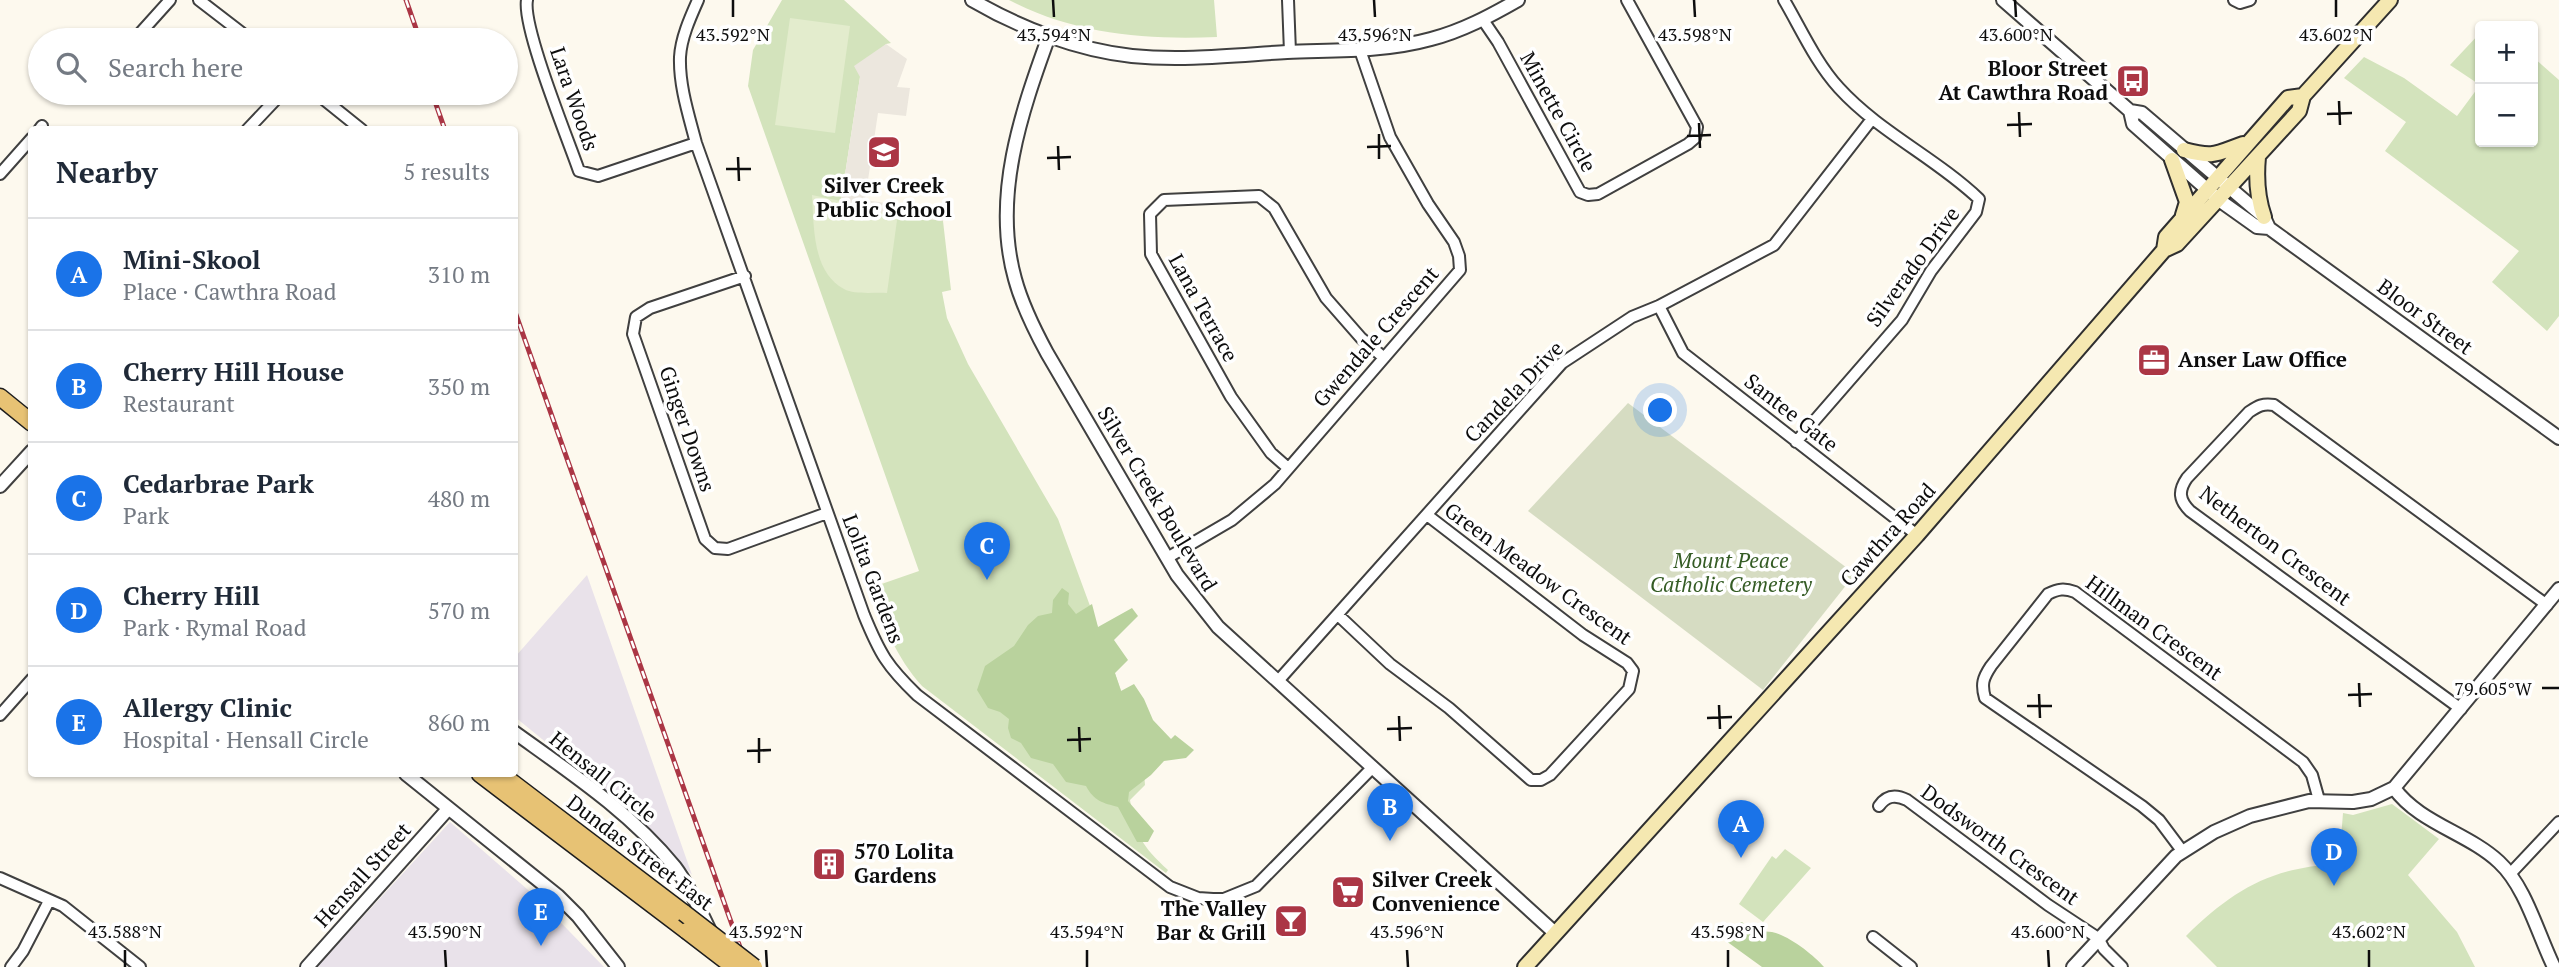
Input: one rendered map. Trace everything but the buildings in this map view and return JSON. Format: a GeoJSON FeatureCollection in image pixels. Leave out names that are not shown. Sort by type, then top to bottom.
{"type":"FeatureCollection","features":[{"type":"Feature","properties":{"kind":"main road","name":"Cawthra Road"},"geometry":{"type":"LineString","coordinates":[[1525,967],[1917,534],[2164,250],[2177,244],[2230,189],[2299,111],[2303,96],[2390,0]]}},
{"type":"Feature","properties":{"kind":"main road","name":"Cawthra Road"},"geometry":{"type":"LineString","coordinates":[[2164,250],[2166,237],[2247,142],[2288,98],[2303,96]]}},
{"type":"Feature","properties":{"kind":"main road"},"geometry":{"type":"LineString","coordinates":[[2184,150],[2211,156],[2225,153],[2247,142]]}},
{"type":"Feature","properties":{"kind":"main road"},"geometry":{"type":"LineString","coordinates":[[2258,157],[2260,204],[2267,222]]}},
{"type":"Feature","properties":{"kind":"main road"},"geometry":{"type":"LineString","coordinates":[[2172,160],[2186,202],[2183,216]]}},
{"type":"Feature","properties":{"kind":"main road"},"geometry":{"type":"LineString","coordinates":[[0,397],[28,420]]}},
{"type":"Feature","properties":{"kind":"main road","name":"Dundas Street East"},"geometry":{"type":"LineString","coordinates":[[484,777],[734,967]]}},
{"type":"Feature","properties":{"kind":"main road","name":"Dundas Street East"},"geometry":{"type":"LineString","coordinates":[[505,777],[754,967]]}},
{"type":"Feature","properties":{"kind":"street"},"geometry":{"type":"LineString","coordinates":[[145,28],[170,0]]}},
{"type":"Feature","properties":{"kind":"street"},"geometry":{"type":"LineString","coordinates":[[200,0],[236,28]]}},
{"type":"Feature","properties":{"kind":"street","name":"Lara Woods"},"geometry":{"type":"LineString","coordinates":[[527,0],[531,32],[579,171],[598,176],[696,143]]}},
{"type":"Feature","properties":{"kind":"street","name":"Lolita Gardens"},"geometry":{"type":"LineString","coordinates":[[698,0],[686,28],[680,57],[683,92],[696,143],[864,615],[878,649],[890,669],[917,695],[1170,887],[1198,898],[1224,898],[1256,886],[1373,767]]}},
{"type":"Feature","properties":{"kind":"street"},"geometry":{"type":"LineString","coordinates":[[972,0],[1006,19],[1049,36],[1131,56],[1184,58],[1360,50],[1429,40],[1483,20],[1518,0]]}},
{"type":"Feature","properties":{"kind":"street"},"geometry":{"type":"LineString","coordinates":[[1288,0],[1290,52]]}},
{"type":"Feature","properties":{"kind":"street","name":"Minette Circle"},"geometry":{"type":"LineString","coordinates":[[1483,20],[1498,42],[1580,192],[1598,194],[1688,144],[1695,138],[1697,127],[1627,0]]}},
{"type":"Feature","properties":{"kind":"street","name":"Silverado Drive"},"geometry":{"type":"LineString","coordinates":[[1784,0],[1824,69],[1839,88],[1872,119],[1979,199],[1976,212],[1931,271],[1902,320],[1796,442]]}},
{"type":"Feature","properties":{"kind":"street","name":"Bloor Street"},"geometry":{"type":"LineString","coordinates":[[2003,0],[2130,111],[2142,113],[2267,222],[2557,433]]}},
{"type":"Feature","properties":{"kind":"street"},"geometry":{"type":"LineString","coordinates":[[2234,0],[2240,3],[2250,0]]}},
{"type":"Feature","properties":{"kind":"street","name":"Silver Creek Boulevard"},"geometry":{"type":"LineString","coordinates":[[1049,36],[1010,165],[1006,219],[1014,275],[1030,321],[1047,353],[1177,575],[1218,627],[1555,933]]}},
{"type":"Feature","properties":{"kind":"street","name":"Gwendale Crescent"},"geometry":{"type":"LineString","coordinates":[[1167,558],[1232,520],[1275,484],[1460,270],[1454,243],[1390,137],[1360,50]]}},
{"type":"Feature","properties":{"kind":"street"},"geometry":{"type":"LineString","coordinates":[[251,126],[271,105]]}},
{"type":"Feature","properties":{"kind":"street"},"geometry":{"type":"LineString","coordinates":[[331,105],[357,126]]}},
{"type":"Feature","properties":{"kind":"street","name":"Bloor Street"},"geometry":{"type":"LineString","coordinates":[[2130,111],[2133,124],[2219,200],[2257,227],[2267,222]]}},
{"type":"Feature","properties":{"kind":"street","name":"Candela Drive"},"geometry":{"type":"LineString","coordinates":[[1278,681],[1562,363],[1632,317],[1660,306],[1774,245],[1872,119]]}},
{"type":"Feature","properties":{"kind":"street"},"geometry":{"type":"LineString","coordinates":[[0,174],[28,142]]}},
{"type":"Feature","properties":{"kind":"street","name":"Lana Terrace"},"geometry":{"type":"LineString","coordinates":[[1288,468],[1271,453],[1231,397],[1151,254],[1150,214],[1164,200],[1259,196],[1274,208],[1326,298],[1361,338],[1383,357]]}},
{"type":"Feature","properties":{"kind":"street","name":"Ginger Downs"},"geometry":{"type":"LineString","coordinates":[[745,276],[650,308],[636,317],[633,334],[705,539],[715,548],[728,549],[827,513]]}},
{"type":"Feature","properties":{"kind":"street","name":"Santee Gate"},"geometry":{"type":"LineString","coordinates":[[1660,306],[1684,353],[1917,534]]}},
{"type":"Feature","properties":{"kind":"street","name":"Netherton Crescent"},"geometry":{"type":"LineString","coordinates":[[2460,709],[2190,510],[2183,504],[2180,495],[2181,487],[2187,478],[2249,412],[2258,405],[2274,405],[2547,605]]}},
{"type":"Feature","properties":{"kind":"street"},"geometry":{"type":"LineString","coordinates":[[0,486],[28,455]]}},
{"type":"Feature","properties":{"kind":"street","name":"Green Meadow Crescent"},"geometry":{"type":"LineString","coordinates":[[1338,615],[1390,664],[1449,708],[1531,780],[1541,780],[1550,775],[1629,689],[1633,671],[1627,663],[1583,635],[1427,515]]}},
{"type":"Feature","properties":{"kind":"street","name":"Hillman Crescent"},"geometry":{"type":"LineString","coordinates":[[2183,852],[2159,820],[2142,806],[1985,698],[1983,678],[1990,666],[2048,594],[2064,588],[2075,592],[2303,762],[2312,775],[2319,800]]}},
{"type":"Feature","properties":{"kind":"street"},"geometry":{"type":"LineString","coordinates":[[2073,967],[2176,856],[2214,832],[2250,816],[2319,800],[2353,802],[2371,799],[2394,788],[2559,589]]}},
{"type":"Feature","properties":{"kind":"street"},"geometry":{"type":"LineString","coordinates":[[0,715],[28,684]]}},
{"type":"Feature","properties":{"kind":"street","name":"Hensall Circle"},"geometry":{"type":"LineString","coordinates":[[518,735],[613,805],[676,868],[715,940],[720,967]]}},
{"type":"Feature","properties":{"kind":"street"},"geometry":{"type":"LineString","coordinates":[[410,777],[558,896],[618,967]]}},
{"type":"Feature","properties":{"kind":"street"},"geometry":{"type":"LineString","coordinates":[[2394,788],[2404,802],[2487,853],[2510,874],[2554,967]]}},
{"type":"Feature","properties":{"kind":"street","name":"Dodsworth Crescent"},"geometry":{"type":"LineString","coordinates":[[1879,806],[1890,797],[1907,800],[2048,905],[2098,938],[2104,949],[2122,967]]}},
{"type":"Feature","properties":{"kind":"street","name":"Hensall Street"},"geometry":{"type":"LineString","coordinates":[[307,967],[448,809]]}},
{"type":"Feature","properties":{"kind":"street"},"geometry":{"type":"LineString","coordinates":[[2510,874],[2559,822]]}},
{"type":"Feature","properties":{"kind":"street"},"geometry":{"type":"LineString","coordinates":[[0,878],[63,906],[140,967]]}},
{"type":"Feature","properties":{"kind":"street"},"geometry":{"type":"LineString","coordinates":[[11,967],[23,951],[49,901]]}},
{"type":"Feature","properties":{"kind":"street"},"geometry":{"type":"LineString","coordinates":[[1873,937],[1911,967]]}},
{"type":"Feature","properties":{"kind":"shaded area"},"geometry":{"type":"Polygon","coordinates":[[[886,44],[907,59],[897,87],[910,88],[906,116],[878,113],[865,200],[944,212],[943,221],[840,207],[860,77],[854,66],[886,44]]]}},
{"type":"Feature","properties":{"kind":"shaded area"},"geometry":{"type":"Polygon","coordinates":[[[587,575],[692,875],[635,815],[518,719],[518,654],[587,575]]]}},
{"type":"Feature","properties":{"kind":"shaded area"},"geometry":{"type":"Polygon","coordinates":[[[450,822],[535,896],[604,967],[317,967],[450,822]]]}},
{"type":"Feature","properties":{"kind":"green space"},"geometry":{"type":"Polygon","coordinates":[[[782,0],[844,0],[891,43],[886,44],[860,77],[840,207],[943,221],[951,290],[942,292],[947,318],[968,364],[1058,519],[1142,747],[1145,785],[1130,800],[1135,823],[1146,847],[1168,870],[1166,873],[922,686],[905,664],[886,628],[870,588],[919,571],[748,86],[753,50],[782,0]]]}},
{"type":"Feature","properties":{"kind":"green space"},"geometry":{"type":"Polygon","coordinates":[[[1009,0],[1214,0],[1217,37],[1136,36],[1110,32],[1059,21],[1009,0]]]}},
{"type":"Feature","properties":{"kind":"green space"},"geometry":{"type":"Polygon","coordinates":[[[790,18],[850,26],[835,133],[775,125],[790,18]]]}},
{"type":"Feature","properties":{"kind":"green space"},"geometry":{"type":"Polygon","coordinates":[[[2475,38],[2475,82],[2450,65],[2475,38]]]}},
{"type":"Feature","properties":{"kind":"green space"},"geometry":{"type":"Polygon","coordinates":[[[2364,57],[2404,78],[2457,116],[2475,92],[2475,147],[2538,147],[2538,61],[2559,80],[2559,316],[2547,331],[2492,282],[2519,251],[2385,151],[2406,122],[2344,78],[2364,57]]]}},
{"type":"Feature","properties":{"kind":"green space"},"geometry":{"type":"Polygon","coordinates":[[[812,195],[898,213],[887,293],[849,291],[826,272],[817,247],[812,195]]]}},
{"type":"Feature","properties":{"kind":"green space","name":"Mount Peace Catholic Cemetery"},"geometry":{"type":"Polygon","coordinates":[[[1628,403],[1855,574],[1763,690],[1528,511],[1628,403]]]}},
{"type":"Feature","properties":{"kind":"green space"},"geometry":{"type":"Polygon","coordinates":[[[1062,588],[1069,593],[1068,604],[1076,614],[1092,604],[1098,627],[1132,608],[1138,616],[1114,640],[1128,660],[1115,673],[1121,691],[1134,684],[1153,720],[1171,739],[1175,735],[1194,750],[1186,758],[1164,761],[1129,792],[1128,801],[1154,831],[1148,842],[1137,842],[1118,807],[1099,801],[1086,786],[1066,782],[1053,764],[1031,758],[1021,743],[1011,738],[1009,719],[988,708],[977,690],[985,666],[1014,646],[1028,625],[1038,616],[1052,613],[1053,600],[1062,588]]]}},
{"type":"Feature","properties":{"kind":"green space"},"geometry":{"type":"Polygon","coordinates":[[[2392,804],[2439,839],[2408,875],[2457,932],[2475,967],[2217,967],[2186,936],[2220,906],[2255,884],[2293,870],[2339,864],[2343,813],[2353,815],[2392,804]]]}},
{"type":"Feature","properties":{"kind":"green space"},"geometry":{"type":"Polygon","coordinates":[[[1785,849],[1811,868],[1763,922],[1739,904],[1772,856],[1776,859],[1785,849]]]}},
{"type":"Feature","properties":{"kind":"green space"},"geometry":{"type":"Polygon","coordinates":[[[1742,922],[1754,932],[1772,932],[1793,941],[1824,967],[1762,967],[1715,933],[1742,922]]]}},
{"type":"Feature","properties":{"kind":"railway"},"geometry":{"type":"LineString","coordinates":[[406,0],[416,28]]}},
{"type":"Feature","properties":{"kind":"railway"},"geometry":{"type":"LineString","coordinates":[[436,105],[444,126]]}},
{"type":"Feature","properties":{"kind":"railway"},"geometry":{"type":"LineString","coordinates":[[518,320],[747,967]]}},
{"type":"Feature","properties":{"kind":"place","name":"Bloor Street At Cawthra Road"},"geometry":{"type":"Point","coordinates":[2133,81]}},
{"type":"Feature","properties":{"kind":"place","name":"Silver Creek Public School"},"geometry":{"type":"Point","coordinates":[884,152]}},
{"type":"Feature","properties":{"kind":"place","name":"Anser Law Office"},"geometry":{"type":"Point","coordinates":[2154,360]}},
{"type":"Feature","properties":{"kind":"place","name":"Cedarbrae Park"},"geometry":{"type":"Point","coordinates":[987,580]}},
{"type":"Feature","properties":{"kind":"place","name":"Cherry Hill House"},"geometry":{"type":"Point","coordinates":[1390,841]}},
{"type":"Feature","properties":{"kind":"place","name":"Mini-Skool"},"geometry":{"type":"Point","coordinates":[1741,858]}},
{"type":"Feature","properties":{"kind":"place","name":"570 Lolita Gardens"},"geometry":{"type":"Point","coordinates":[829,864]}},
{"type":"Feature","properties":{"kind":"place","name":"Cherry Hill"},"geometry":{"type":"Point","coordinates":[2334,886]}},
{"type":"Feature","properties":{"kind":"place","name":"Silver Creek Convenience"},"geometry":{"type":"Point","coordinates":[1348,892]}},
{"type":"Feature","properties":{"kind":"place","name":"The Valley Bar & Grill"},"geometry":{"type":"Point","coordinates":[1291,921]}},
{"type":"Feature","properties":{"kind":"place","name":"Allergy Clinic"},"geometry":{"type":"Point","coordinates":[541,946]}}]}
